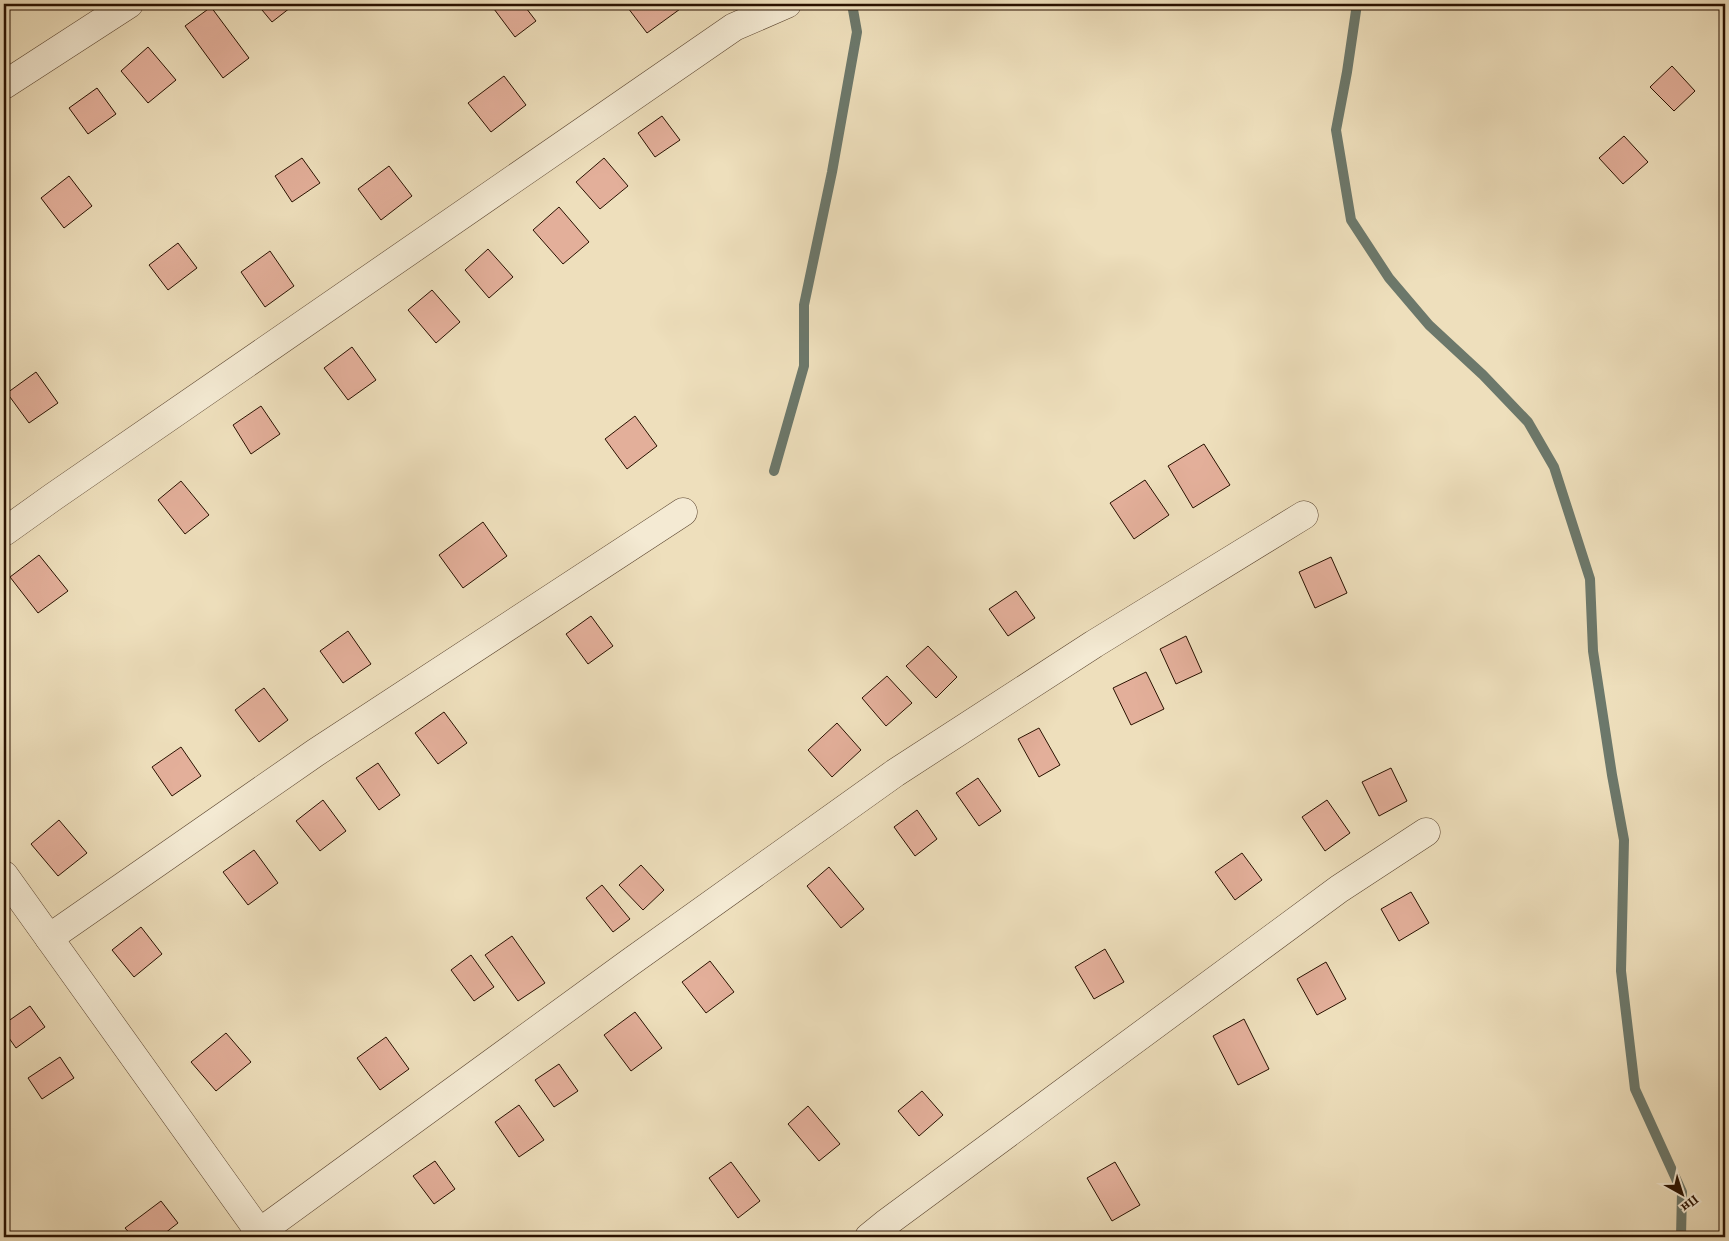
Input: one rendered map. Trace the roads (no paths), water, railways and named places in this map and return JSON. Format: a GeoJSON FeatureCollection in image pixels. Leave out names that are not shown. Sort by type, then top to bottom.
{"type":"FeatureCollection","features":[{"type":"Feature","properties":{"kind":"street"},"geometry":{"type":"LineString","coordinates":[[4,86],[130,4]]}},
{"type":"Feature","properties":{"kind":"street"},"geometry":{"type":"LineString","coordinates":[[4,532],[734,27],[787,4]]}},
{"type":"Feature","properties":{"kind":"street"},"geometry":{"type":"LineString","coordinates":[[50,938],[315,753],[683,512]]}},
{"type":"Feature","properties":{"kind":"street"},"geometry":{"type":"LineString","coordinates":[[4,875],[50,938],[256,1235],[629,963],[895,773],[1094,644],[1304,515]]}},
{"type":"Feature","properties":{"kind":"street"},"geometry":{"type":"LineString","coordinates":[[882,1233],[1339,889],[1426,832]]}},
{"type":"Feature","properties":{"kind":"waterway"},"geometry":{"type":"LineString","coordinates":[[774,471],[804,366],[804,305],[832,172],[857,32],[852,4]]}},
{"type":"Feature","properties":{"kind":"waterway"},"geometry":{"type":"LineString","coordinates":[[1357,4],[1336,130],[1351,220],[1389,278],[1429,325],[1483,375],[1528,422],[1554,467],[1590,579],[1593,651],[1624,840],[1621,971],[1635,1089],[1682,1192],[1681,1237]]}}]}
